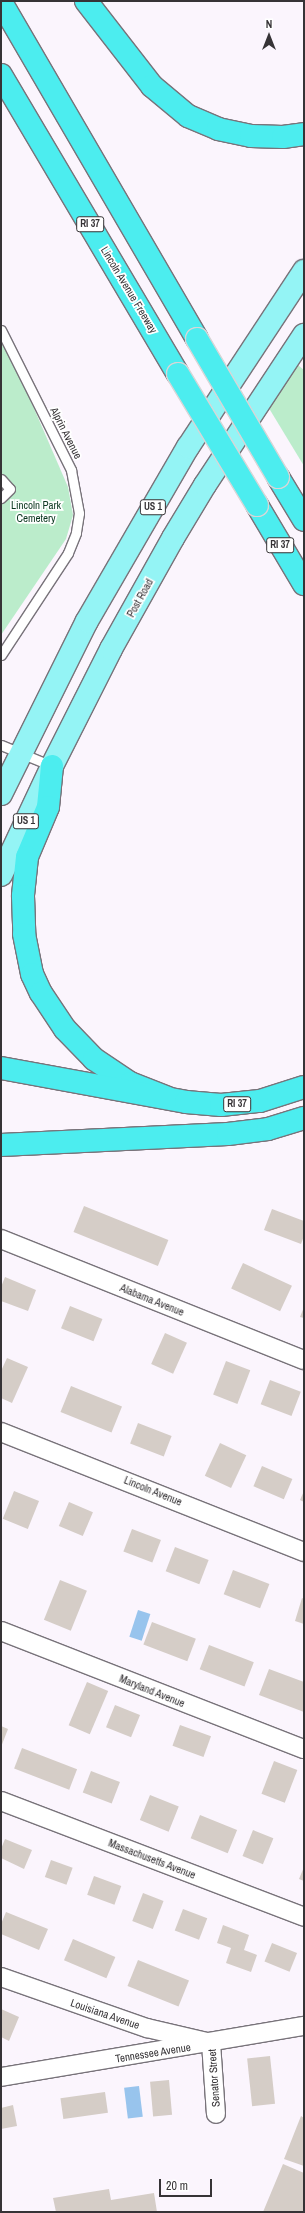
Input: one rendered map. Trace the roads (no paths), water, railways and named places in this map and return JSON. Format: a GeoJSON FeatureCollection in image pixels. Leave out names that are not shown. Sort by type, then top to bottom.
{"type":"FeatureCollection","features":[{"type":"Feature","properties":{"kind":"highway"},"geometry":{"type":"LineString","coordinates":[[86,1],[152,86],[188,116],[218,128],[246,135],[283,137],[304,134]]}},
{"type":"Feature","properties":{"kind":"highway"},"geometry":{"type":"LineString","coordinates":[[1,2],[304,520]]}},
{"type":"Feature","properties":{"kind":"highway","name":"Lincoln Avenue Freeway"},"geometry":{"type":"LineString","coordinates":[[1,75],[304,584]]}},
{"type":"Feature","properties":{"kind":"highway"},"geometry":{"type":"LineString","coordinates":[[52,766],[48,808],[27,858],[23,896],[24,934],[32,974],[41,993],[65,1029],[94,1059],[130,1083],[168,1098]]}},
{"type":"Feature","properties":{"kind":"highway"},"geometry":{"type":"LineString","coordinates":[[1,1068],[168,1098]]}},
{"type":"Feature","properties":{"kind":"highway","name":"RI 37"},"geometry":{"type":"LineString","coordinates":[[168,1098],[203,1104],[241,1104],[279,1096],[304,1087]]}},
{"type":"Feature","properties":{"kind":"highway"},"geometry":{"type":"LineString","coordinates":[[1,1144],[228,1134],[268,1129],[304,1118]]}},
{"type":"Feature","properties":{"kind":"main road","name":"US 1"},"geometry":{"type":"LineString","coordinates":[[1,794],[10,749],[87,621],[188,447],[304,271]]}},
{"type":"Feature","properties":{"kind":"main road","name":"Post Road"},"geometry":{"type":"LineString","coordinates":[[1,876],[52,766],[111,649],[173,538],[205,485],[304,335]]}},
{"type":"Feature","properties":{"kind":"street","name":"Alabama Avenue"},"geometry":{"type":"LineString","coordinates":[[1,1239],[304,1360]]}},
{"type":"Feature","properties":{"kind":"street","name":"Lincoln Avenue"},"geometry":{"type":"LineString","coordinates":[[1,1432],[304,1552]]}},
{"type":"Feature","properties":{"kind":"street","name":"Maryland Avenue"},"geometry":{"type":"LineString","coordinates":[[1,1632],[304,1749]]}},
{"type":"Feature","properties":{"kind":"street","name":"Massachusetts Avenue"},"geometry":{"type":"LineString","coordinates":[[1,1800],[304,1917]]}},
{"type":"Feature","properties":{"kind":"street","name":"Louisiana Avenue"},"geometry":{"type":"LineString","coordinates":[[1,1977],[146,2028],[211,2043]]}},
{"type":"Feature","properties":{"kind":"street","name":"Tennessee Avenue"},"geometry":{"type":"LineString","coordinates":[[1,2078],[304,2026]]}},
{"type":"Feature","properties":{"kind":"street","name":"Senator Street"},"geometry":{"type":"LineString","coordinates":[[211,2043],[216,2114]]}},
{"type":"Feature","properties":{"kind":"lane","name":"Alprin Avenue"},"geometry":{"type":"LineString","coordinates":[[1,330],[71,470],[79,513],[76,533],[68,552],[1,655]]}},
{"type":"Feature","properties":{"kind":"lane"},"geometry":{"type":"LineString","coordinates":[[1,479],[10,489],[1,498]]}},
{"type":"Feature","properties":{"kind":"lane"},"geometry":{"type":"LineString","coordinates":[[10,749],[52,766]]}},
{"type":"Feature","properties":{"kind":"water"},"geometry":{"type":"Polygon","coordinates":[[[138,1610],[150,1614],[142,1641],[129,1637],[138,1610]]]}},
{"type":"Feature","properties":{"kind":"water"},"geometry":{"type":"Polygon","coordinates":[[[139,2086],[143,2117],[128,2119],[124,2088],[139,2086]]]}},
{"type":"Feature","properties":{"kind":"park label","name":"Lincoln Park Cemetery"},"geometry":{"type":"Point","coordinates":[36,512]}}]}
